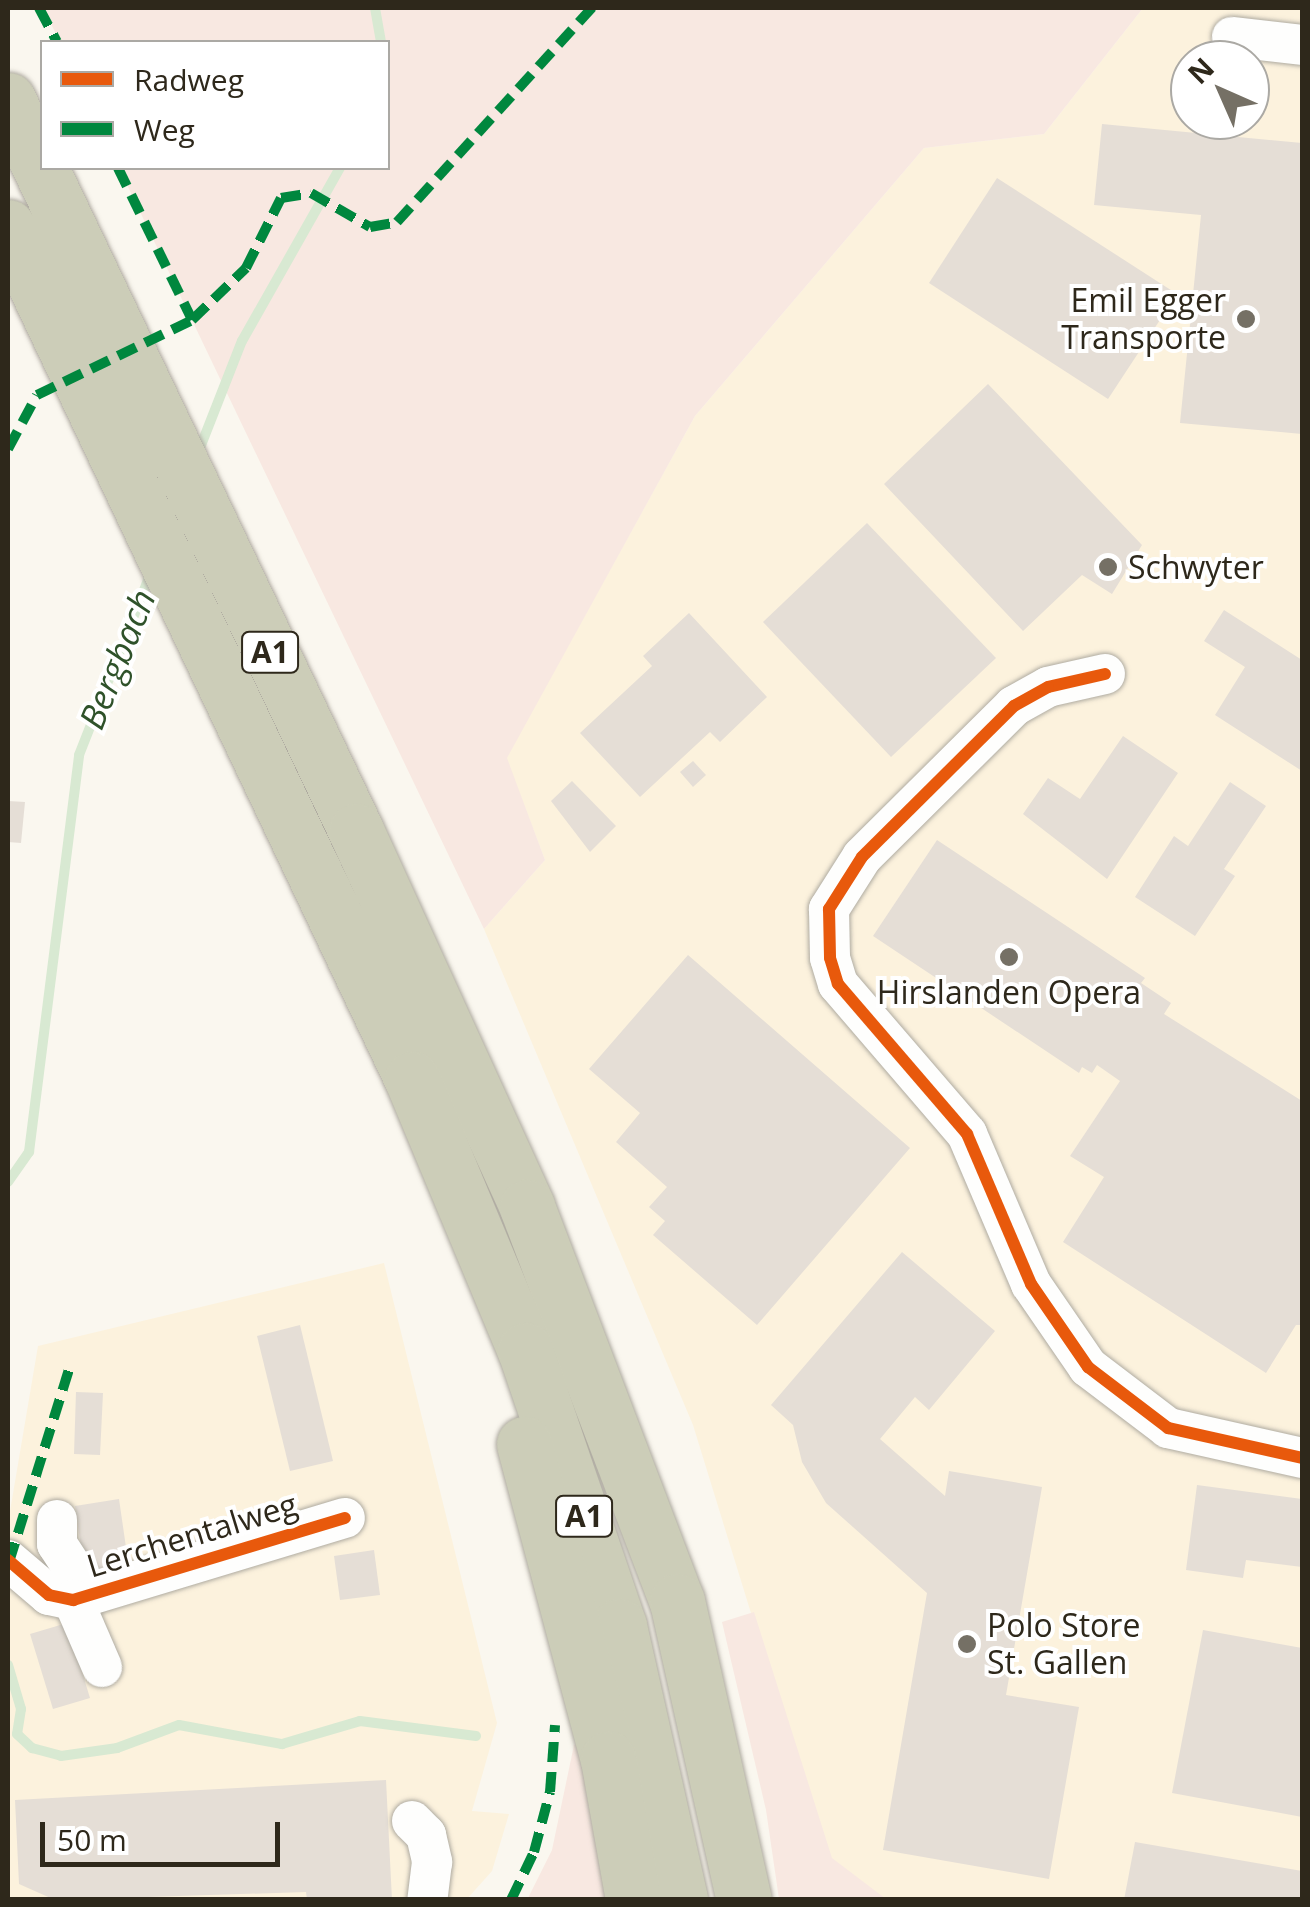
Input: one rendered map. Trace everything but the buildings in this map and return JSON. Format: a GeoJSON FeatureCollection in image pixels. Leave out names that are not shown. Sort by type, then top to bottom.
{"type":"FeatureCollection","features":[{"type":"Feature","properties":{"kind":"highway","name":"A1"},"geometry":{"type":"LineString","coordinates":[[8,100],[40,167]]}},
{"type":"Feature","properties":{"kind":"highway","name":"A1"},"geometry":{"type":"LineString","coordinates":[[41,170],[372,864],[528,1207],[677,1601],[744,1900]]}},
{"type":"Feature","properties":{"kind":"highway","name":"A1"},"geometry":{"type":"LineString","coordinates":[[8,227],[442,1148],[525,1350],[591,1536],[646,1732],[680,1900]]}},
{"type":"Feature","properties":{"kind":"highway","name":"A1"},"geometry":{"type":"LineString","coordinates":[[442,1148],[608,1759],[633,1900]]}},
{"type":"Feature","properties":{"kind":"street"},"geometry":{"type":"LineString","coordinates":[[1232,37],[1302,45]]}},
{"type":"Feature","properties":{"kind":"street"},"geometry":{"type":"LineString","coordinates":[[1105,674],[1048,687],[1014,706],[862,858],[829,909],[830,958],[838,984],[967,1134],[1031,1284],[1088,1367],[1168,1428],[1302,1458]]}},
{"type":"Feature","properties":{"kind":"street","name":"Lerchentalweg"},"geometry":{"type":"LineString","coordinates":[[8,1560],[50,1595],[81,1598],[345,1518]]}},
{"type":"Feature","properties":{"kind":"street"},"geometry":{"type":"LineString","coordinates":[[57,1520],[57,1544],[81,1598],[102,1667]]}},
{"type":"Feature","properties":{"kind":"street"},"geometry":{"type":"LineString","coordinates":[[412,1821],[426,1835],[432,1862],[427,1900]]}},
{"type":"Feature","properties":{"kind":"shaded area"},"geometry":{"type":"Polygon","coordinates":[[[43,8],[1143,8],[1044,134],[924,148],[695,416],[507,758],[545,860],[484,929],[120,170],[390,170],[390,40],[59,40],[43,8]]]}},
{"type":"Feature","properties":{"kind":"shaded area"},"geometry":{"type":"Polygon","coordinates":[[[1143,8],[1302,8],[1302,1899],[876,1899],[828,1863],[693,1425],[484,929],[545,860],[506,758],[695,416],[924,148],[1044,134],[1143,8]]]}},
{"type":"Feature","properties":{"kind":"shaded area"},"geometry":{"type":"Polygon","coordinates":[[[384,1263],[497,1723],[472,1811],[509,1814],[492,1871],[467,1899],[8,1900],[8,1523],[38,1346],[384,1263]]]}},
{"type":"Feature","properties":{"kind":"shaded area"},"geometry":{"type":"Polygon","coordinates":[[[754,1612],[832,1858],[886,1899],[779,1899],[766,1810],[722,1622],[754,1612]]]}},
{"type":"Feature","properties":{"kind":"shaded area"},"geometry":{"type":"Polygon","coordinates":[[[582,1744],[613,1899],[527,1900],[552,1850],[574,1745],[582,1744]]]}},
{"type":"Feature","properties":{"kind":"waterway","name":"Bergbach"},"geometry":{"type":"LineString","coordinates":[[375,8],[381,40]]}},
{"type":"Feature","properties":{"kind":"waterway","name":"Bergbach"},"geometry":{"type":"LineString","coordinates":[[198,453],[242,341],[339,170]]}},
{"type":"Feature","properties":{"kind":"waterway","name":"Bergbach"},"geometry":{"type":"LineString","coordinates":[[8,1182],[29,1152],[79,755],[151,572]]}},
{"type":"Feature","properties":{"kind":"waterway","name":"Bergbach"},"geometry":{"type":"LineString","coordinates":[[8,1665],[21,1709],[17,1734],[32,1748],[61,1756],[117,1748],[179,1725],[282,1744],[360,1721],[476,1736]]}},
{"type":"Feature","properties":{"kind":"marked path"},"geometry":{"type":"LineString","coordinates":[[39,8],[56,40]]}},
{"type":"Feature","properties":{"kind":"marked path"},"geometry":{"type":"LineString","coordinates":[[8,449],[37,395],[192,320],[246,268],[281,198],[311,193],[370,227],[397,222],[592,8]]}},
{"type":"Feature","properties":{"kind":"marked path"},"geometry":{"type":"LineString","coordinates":[[119,170],[192,320]]}},
{"type":"Feature","properties":{"kind":"marked path"},"geometry":{"type":"LineString","coordinates":[[9,1562],[71,1363]]}},
{"type":"Feature","properties":{"kind":"marked path"},"geometry":{"type":"LineString","coordinates":[[511,1900],[534,1852],[550,1792],[555,1725]]}},
{"type":"Feature","properties":{"kind":"cycle path"},"geometry":{"type":"LineString","coordinates":[[1105,674],[1048,687],[1014,706],[862,857],[829,909],[830,958],[838,984],[967,1134],[1031,1284],[1088,1367],[1168,1428],[1302,1458]]}},
{"type":"Feature","properties":{"kind":"cycle path"},"geometry":{"type":"LineString","coordinates":[[8,1560],[49,1595],[73,1600],[345,1518]]}},
{"type":"Feature","properties":{"kind":"place","name":"Emil Egger Transporte"},"geometry":{"type":"Point","coordinates":[1246,319]}},
{"type":"Feature","properties":{"kind":"place","name":"Schwyter"},"geometry":{"type":"Point","coordinates":[1108,567]}},
{"type":"Feature","properties":{"kind":"place","name":"Hirslanden Opera"},"geometry":{"type":"Point","coordinates":[1009,957]}},
{"type":"Feature","properties":{"kind":"place","name":"Polo Store St. Gallen"},"geometry":{"type":"Point","coordinates":[967,1644]}}]}
